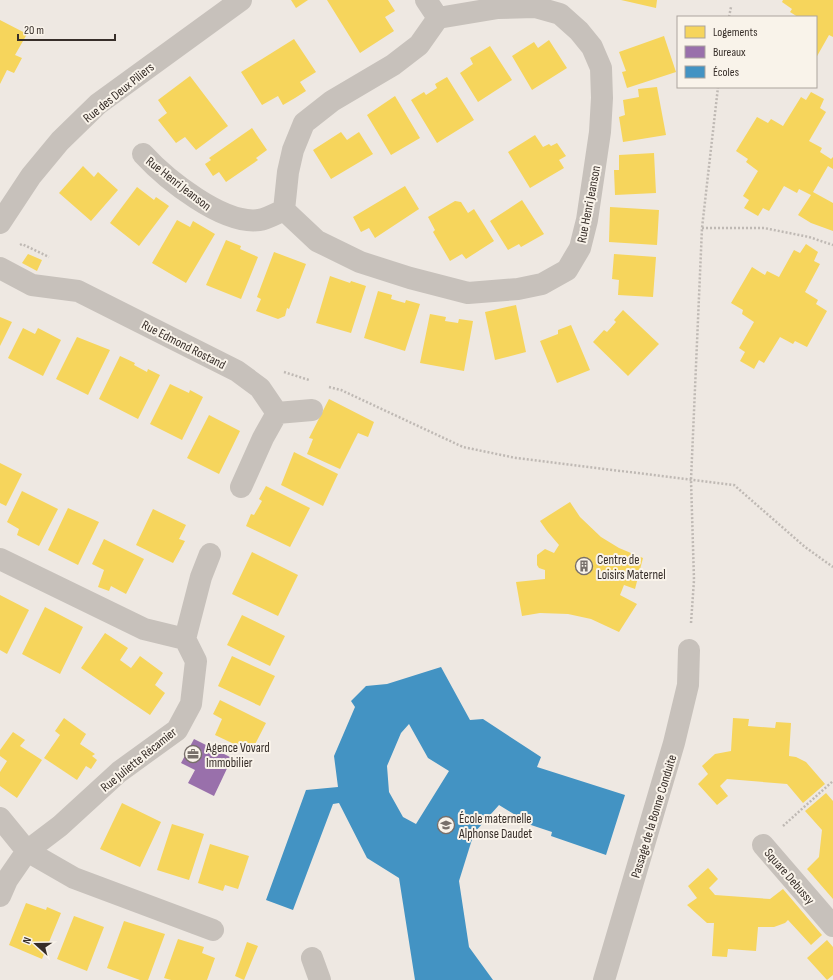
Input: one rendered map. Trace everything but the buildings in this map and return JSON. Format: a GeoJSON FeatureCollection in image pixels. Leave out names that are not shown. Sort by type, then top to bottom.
{"type":"FeatureCollection","features":[{"type":"Feature","properties":{"kind":"street","name":"Rue des Deux Piliers"},"geometry":{"type":"LineString","coordinates":[[0,223],[32,176],[55,147],[98,104],[241,0]]}},
{"type":"Feature","properties":{"kind":"street","name":"Rue Henri Jeanson"},"geometry":{"type":"LineString","coordinates":[[535,7],[560,14],[579,31],[592,47],[601,68],[602,98],[600,132],[587,220],[580,248],[567,270],[542,284],[518,289],[468,293],[410,278],[360,262],[317,241],[284,210],[288,172],[293,150],[304,123],[332,101],[393,65],[419,45],[432,9],[535,7]]}},
{"type":"Feature","properties":{"kind":"street","name":"Rue Henri Jeanson"},"geometry":{"type":"LineString","coordinates":[[143,154],[153,165],[214,210],[243,220],[259,220],[284,210]]}},
{"type":"Feature","properties":{"kind":"street","name":"Rue Edmond Rostand"},"geometry":{"type":"LineString","coordinates":[[1,269],[32,285],[78,291],[237,371],[260,388],[277,413]]}},
{"type":"Feature","properties":{"kind":"street"},"geometry":{"type":"LineString","coordinates":[[241,487],[263,438],[277,413],[312,410]]}},
{"type":"Feature","properties":{"kind":"street"},"geometry":{"type":"LineString","coordinates":[[0,559],[144,629],[185,639],[201,577],[210,554]]}},
{"type":"Feature","properties":{"kind":"street","name":"Rue Juliette Récamier"},"geometry":{"type":"LineString","coordinates":[[0,896],[7,880],[27,851],[60,826],[119,772],[177,730],[191,704],[196,661],[185,639]]}},
{"type":"Feature","properties":{"kind":"street","name":"Passage de la Bonne Conduite"},"geometry":{"type":"LineString","coordinates":[[604,980],[674,743],[688,685],[689,650]]}},
{"type":"Feature","properties":{"kind":"street"},"geometry":{"type":"LineString","coordinates":[[0,818],[27,851],[74,878],[213,930]]}},
{"type":"Feature","properties":{"kind":"street","name":"Square Debussy"},"geometry":{"type":"LineString","coordinates":[[763,845],[833,926]]}},
{"type":"Feature","properties":{"kind":"street"},"geometry":{"type":"LineString","coordinates":[[312,958],[320,980]]}},
{"type":"Feature","properties":{"kind":"path"},"geometry":{"type":"LineString","coordinates":[[729,16],[731,7]]}},
{"type":"Feature","properties":{"kind":"path"},"geometry":{"type":"LineString","coordinates":[[689,650],[694,580],[691,480],[702,228],[718,88]]}},
{"type":"Feature","properties":{"kind":"path"},"geometry":{"type":"LineString","coordinates":[[702,228],[764,228],[809,237],[833,245]]}},
{"type":"Feature","properties":{"kind":"path"},"geometry":{"type":"LineString","coordinates":[[1,269],[22,244],[50,257]]}},
{"type":"Feature","properties":{"kind":"path"},"geometry":{"type":"LineString","coordinates":[[277,369],[312,381]]}},
{"type":"Feature","properties":{"kind":"path"},"geometry":{"type":"LineString","coordinates":[[327,386],[341,390],[463,447],[516,458],[734,485],[805,547],[833,567]]}},
{"type":"Feature","properties":{"kind":"path"},"geometry":{"type":"LineString","coordinates":[[763,845],[833,781]]}},
{"type":"Feature","properties":{"kind":"place","name":"Centre de Loisirs Maternel"},"geometry":{"type":"Point","coordinates":[584,566]}},
{"type":"Feature","properties":{"kind":"place","name":"Agence Vovard Immobilier"},"geometry":{"type":"Point","coordinates":[193,754]}},
{"type":"Feature","properties":{"kind":"place","name":"École maternelle Alphonse Daudet"},"geometry":{"type":"Point","coordinates":[446,825]}}]}
